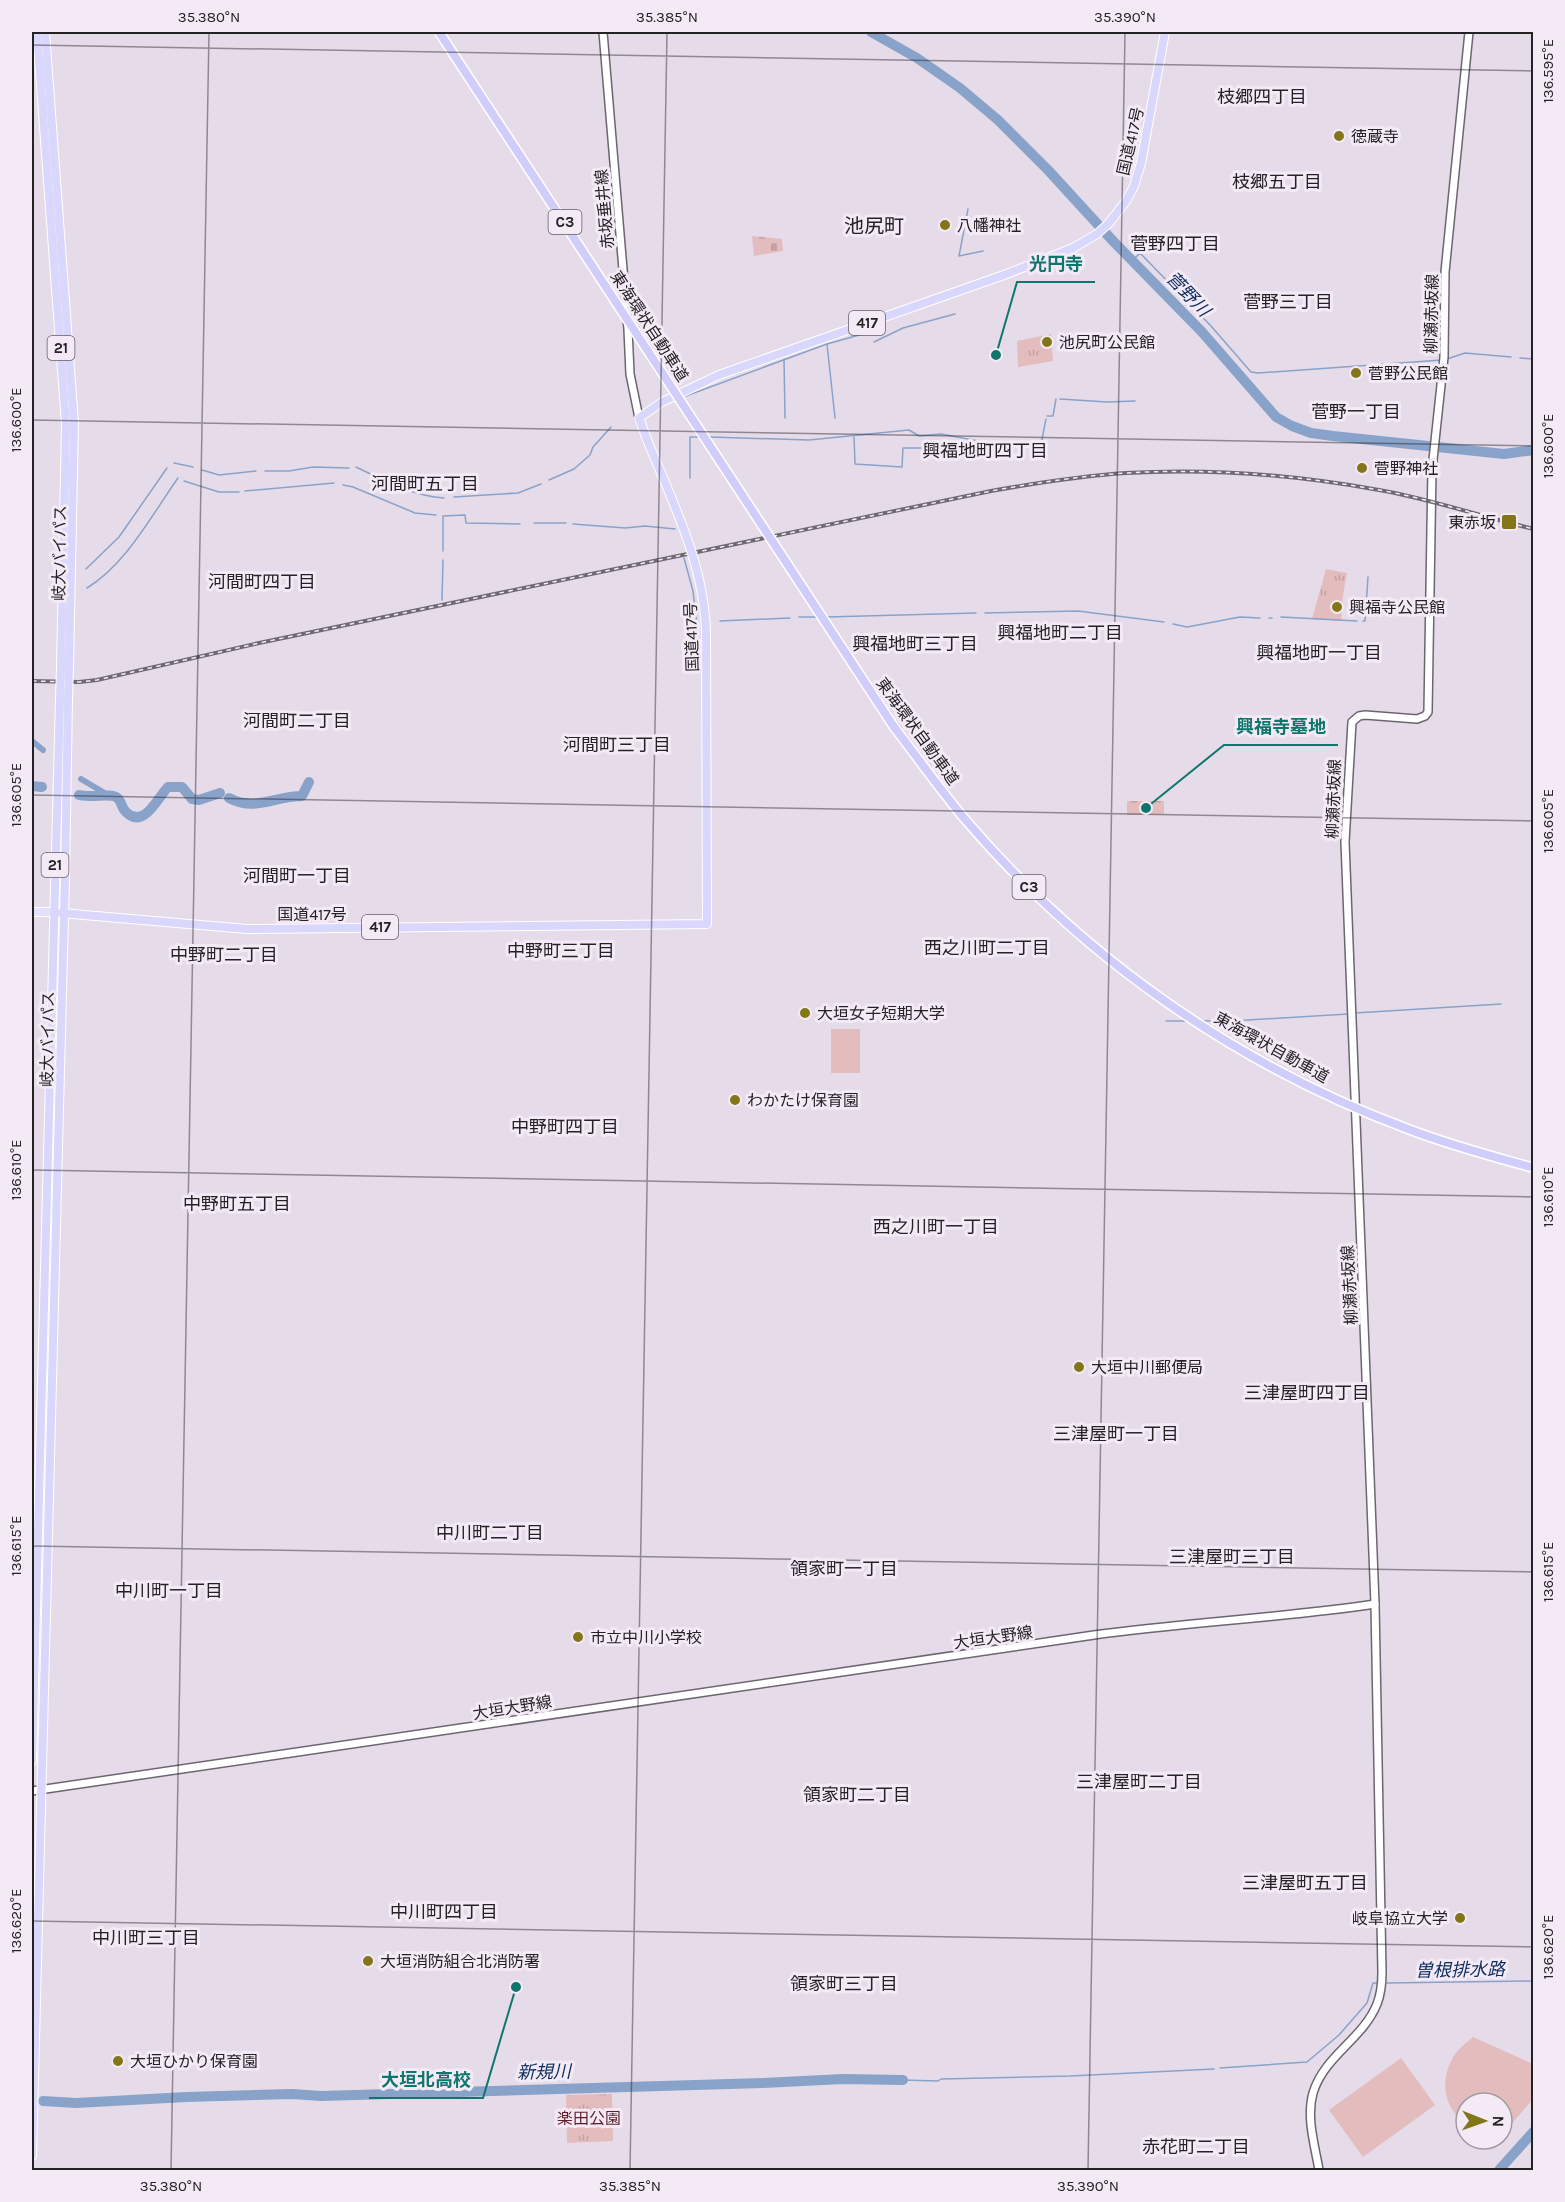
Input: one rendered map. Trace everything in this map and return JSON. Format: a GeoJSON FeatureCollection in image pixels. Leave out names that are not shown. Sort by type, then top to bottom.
{"type":"FeatureCollection","features":[{"type":"Feature","properties":{"kind":"highway","name":"岐大バイパス"},"geometry":{"type":"LineString","coordinates":[[37,32],[66,424],[65,665]]}},
{"type":"Feature","properties":{"kind":"highway","name":"岐大バイパス"},"geometry":{"type":"LineString","coordinates":[[32,1761],[54,912],[74,423],[45,32]]}},
{"type":"Feature","properties":{"kind":"highway","name":"東海環状自動車道"},"geometry":{"type":"LineString","coordinates":[[439,32],[894,727],[943,792],[1001,859],[1089,943],[1178,1010],[1253,1057],[1327,1095],[1407,1129],[1533,1168]]}},
{"type":"Feature","properties":{"kind":"highway","name":"国道417号"},"geometry":{"type":"LineString","coordinates":[[54,912],[247,929],[707,924],[705,612],[699,574],[690,546],[639,418],[662,402],[719,375],[1004,275],[1073,248],[1097,234],[1126,201],[1141,163],[1165,32]]}},
{"type":"Feature","properties":{"kind":"highway","name":"岐大バイパス"},"geometry":{"type":"LineString","coordinates":[[32,2156],[64,914],[64,699]]}},
{"type":"Feature","properties":{"kind":"main road","name":"赤坂垂井線"},"geometry":{"type":"LineString","coordinates":[[603,32],[628,329],[628,359],[639,418]]}},
{"type":"Feature","properties":{"kind":"main road","name":"柳瀬赤坂線"},"geometry":{"type":"LineString","coordinates":[[1375,1604],[1345,842],[1347,772],[1352,722],[1359,716],[1418,719],[1428,712],[1428,588],[1432,469],[1443,359],[1445,272],[1469,32]]}},
{"type":"Feature","properties":{"kind":"main road"},"geometry":{"type":"LineString","coordinates":[[32,912],[54,912]]}},
{"type":"Feature","properties":{"kind":"main road"},"geometry":{"type":"LineString","coordinates":[[1319,2170],[1311,2120],[1313,2094],[1327,2064],[1363,2026],[1376,2006],[1381,1989],[1375,1604]]}},
{"type":"Feature","properties":{"kind":"main road","name":"大垣大野線"},"geometry":{"type":"LineString","coordinates":[[32,1791],[1094,1635],[1170,1625],[1292,1616],[1375,1604]]}},
{"type":"Feature","properties":{"kind":"green space"},"geometry":{"type":"Polygon","coordinates":[[[752,236],[782,239],[783,251],[754,256],[752,236]]]}},
{"type":"Feature","properties":{"kind":"green space"},"geometry":{"type":"Polygon","coordinates":[[[1051,334],[1053,361],[1018,367],[1017,341],[1051,334]]]}},
{"type":"Feature","properties":{"kind":"green space"},"geometry":{"type":"Polygon","coordinates":[[[1326,569],[1347,573],[1341,621],[1312,619],[1326,569]]]}},
{"type":"Feature","properties":{"kind":"green space"},"geometry":{"type":"Polygon","coordinates":[[[1127,801],[1164,801],[1164,814],[1127,815],[1127,801]]]}},
{"type":"Feature","properties":{"kind":"green space"},"geometry":{"type":"Polygon","coordinates":[[[831,1029],[860,1029],[860,1073],[831,1073],[831,1029]]]}},
{"type":"Feature","properties":{"kind":"green space"},"geometry":{"type":"Polygon","coordinates":[[[1473,2037],[1533,2064],[1533,2099],[1514,2121],[1514,2091],[1454,2091],[1454,2111],[1446,2094],[1445,2085],[1449,2067],[1459,2049],[1473,2037]]]}},
{"type":"Feature","properties":{"kind":"green space"},"geometry":{"type":"Polygon","coordinates":[[[1401,2058],[1435,2105],[1363,2157],[1329,2110],[1401,2058]]]}},
{"type":"Feature","properties":{"kind":"green space","name":"楽田公園"},"geometry":{"type":"Polygon","coordinates":[[[612,2094],[613,2141],[567,2143],[566,2095],[612,2094]]]}},
{"type":"Feature","properties":{"kind":"waterway","name":"菅野川"},"geometry":{"type":"LineString","coordinates":[[871,32],[917,58],[960,88],[998,120],[1202,332],[1276,417],[1311,433],[1333,436],[1504,454],[1534,450]]}},
{"type":"Feature","properties":{"kind":"waterway"},"geometry":{"type":"LineString","coordinates":[[968,209],[959,256],[983,251]]}},
{"type":"Feature","properties":{"kind":"waterway"},"geometry":{"type":"LineString","coordinates":[[1132,261],[1140,253],[1211,326],[1251,372],[1442,360]]}},
{"type":"Feature","properties":{"kind":"waterway"},"geometry":{"type":"LineString","coordinates":[[874,342],[903,328],[955,314]]}},
{"type":"Feature","properties":{"kind":"waterway"},"geometry":{"type":"LineString","coordinates":[[683,397],[827,344],[863,334]]}},
{"type":"Feature","properties":{"kind":"waterway"},"geometry":{"type":"LineString","coordinates":[[827,344],[835,418]]}},
{"type":"Feature","properties":{"kind":"waterway"},"geometry":{"type":"LineString","coordinates":[[1447,359],[1465,353],[1511,357]]}},
{"type":"Feature","properties":{"kind":"waterway"},"geometry":{"type":"LineString","coordinates":[[1520,358],[1534,359]]}},
{"type":"Feature","properties":{"kind":"waterway"},"geometry":{"type":"LineString","coordinates":[[784,359],[785,418]]}},
{"type":"Feature","properties":{"kind":"waterway"},"geometry":{"type":"LineString","coordinates":[[1047,416],[1053,416],[1056,399]]}},
{"type":"Feature","properties":{"kind":"waterway"},"geometry":{"type":"LineString","coordinates":[[1060,399],[1135,401]]}},
{"type":"Feature","properties":{"kind":"waterway"},"geometry":{"type":"LineString","coordinates":[[710,437],[809,440],[909,430],[919,436],[941,434],[989,443],[1041,444],[1046,419]]}},
{"type":"Feature","properties":{"kind":"waterway"},"geometry":{"type":"LineString","coordinates":[[549,480],[574,469],[590,455],[593,447],[611,427]]}},
{"type":"Feature","properties":{"kind":"waterway"},"geometry":{"type":"LineString","coordinates":[[690,478],[690,437],[699,437]]}},
{"type":"Feature","properties":{"kind":"waterway"},"geometry":{"type":"LineString","coordinates":[[854,437],[855,464],[902,467],[903,448],[945,448],[945,451],[971,452]]}},
{"type":"Feature","properties":{"kind":"waterway"},"geometry":{"type":"LineString","coordinates":[[174,463],[193,467]]}},
{"type":"Feature","properties":{"kind":"waterway"},"geometry":{"type":"LineString","coordinates":[[265,471],[289,471],[313,467],[349,468]]}},
{"type":"Feature","properties":{"kind":"waterway"},"geometry":{"type":"LineString","coordinates":[[356,467],[410,491],[444,498]]}},
{"type":"Feature","properties":{"kind":"waterway"},"geometry":{"type":"LineString","coordinates":[[86,569],[119,537],[167,468]]}},
{"type":"Feature","properties":{"kind":"waterway"},"geometry":{"type":"LineString","coordinates":[[202,470],[219,475],[256,471]]}},
{"type":"Feature","properties":{"kind":"waterway"},"geometry":{"type":"LineString","coordinates":[[87,588],[101,578],[126,552],[178,478]]}},
{"type":"Feature","properties":{"kind":"waterway"},"geometry":{"type":"LineString","coordinates":[[184,481],[219,492],[239,492]]}},
{"type":"Feature","properties":{"kind":"waterway"},"geometry":{"type":"LineString","coordinates":[[245,491],[334,483]]}},
{"type":"Feature","properties":{"kind":"waterway"},"geometry":{"type":"LineString","coordinates":[[454,497],[518,493],[541,484]]}},
{"type":"Feature","properties":{"kind":"waterway"},"geometry":{"type":"LineString","coordinates":[[343,485],[415,513],[436,515]]}},
{"type":"Feature","properties":{"kind":"waterway"},"geometry":{"type":"LineString","coordinates":[[443,551],[443,516],[465,515],[466,523],[520,524]]}},
{"type":"Feature","properties":{"kind":"waterway"},"geometry":{"type":"LineString","coordinates":[[534,523],[566,523]]}},
{"type":"Feature","properties":{"kind":"waterway"},"geometry":{"type":"LineString","coordinates":[[573,524],[675,529]]}},
{"type":"Feature","properties":{"kind":"waterway"},"geometry":{"type":"LineString","coordinates":[[684,558],[693,591],[697,625]]}},
{"type":"Feature","properties":{"kind":"waterway"},"geometry":{"type":"LineString","coordinates":[[442,600],[443,560]]}},
{"type":"Feature","properties":{"kind":"waterway"},"geometry":{"type":"LineString","coordinates":[[1363,621],[1365,621],[1368,577]]}},
{"type":"Feature","properties":{"kind":"waterway"},"geometry":{"type":"LineString","coordinates":[[985,613],[1078,611],[1164,622]]}},
{"type":"Feature","properties":{"kind":"waterway"},"geometry":{"type":"LineString","coordinates":[[826,617],[976,613]]}},
{"type":"Feature","properties":{"kind":"waterway"},"geometry":{"type":"LineString","coordinates":[[799,617],[819,617]]}},
{"type":"Feature","properties":{"kind":"waterway"},"geometry":{"type":"LineString","coordinates":[[1173,624],[1187,627],[1240,617],[1260,618]]}},
{"type":"Feature","properties":{"kind":"waterway"},"geometry":{"type":"LineString","coordinates":[[1281,617],[1357,621]]}},
{"type":"Feature","properties":{"kind":"waterway"},"geometry":{"type":"LineString","coordinates":[[720,621],[790,618]]}},
{"type":"Feature","properties":{"kind":"waterway"},"geometry":{"type":"LineString","coordinates":[[32,741],[43,750]]}},
{"type":"Feature","properties":{"kind":"waterway"},"geometry":{"type":"LineString","coordinates":[[81,779],[108,795]]}},
{"type":"Feature","properties":{"kind":"waterway"},"geometry":{"type":"LineString","coordinates":[[229,798],[248,804],[257,804],[302,796],[309,782]]}},
{"type":"Feature","properties":{"kind":"waterway"},"geometry":{"type":"LineString","coordinates":[[32,786],[42,787]]}},
{"type":"Feature","properties":{"kind":"waterway"},"geometry":{"type":"LineString","coordinates":[[79,795],[116,797],[126,812],[133,817],[139,817],[150,810],[168,787],[182,787],[192,799],[199,800],[220,793]]}},
{"type":"Feature","properties":{"kind":"waterway"},"geometry":{"type":"LineString","coordinates":[[1355,1013],[1501,1004]]}},
{"type":"Feature","properties":{"kind":"waterway"},"geometry":{"type":"LineString","coordinates":[[1203,1021],[1348,1014]]}},
{"type":"Feature","properties":{"kind":"waterway"},"geometry":{"type":"LineString","coordinates":[[1166,1021],[1189,1021]]}},
{"type":"Feature","properties":{"kind":"waterway","name":"曽根排水路"},"geometry":{"type":"LineString","coordinates":[[1387,1983],[1534,1981]]}},
{"type":"Feature","properties":{"kind":"waterway","name":"曽根排水路"},"geometry":{"type":"LineString","coordinates":[[1220,2068],[1307,2062],[1339,2035],[1367,2003],[1373,1983],[1377,1983]]}},
{"type":"Feature","properties":{"kind":"waterway"},"geometry":{"type":"LineString","coordinates":[[903,2080],[938,2081],[941,2079],[1214,2069]]}},
{"type":"Feature","properties":{"kind":"waterway","name":"新規川"},"geometry":{"type":"LineString","coordinates":[[43,2101],[76,2103],[292,2094],[321,2096],[843,2079],[903,2080]]}},
{"type":"Feature","properties":{"kind":"waterway"},"geometry":{"type":"LineString","coordinates":[[1499,2170],[1534,2131]]}},
{"type":"Feature","properties":{"kind":"railway"},"geometry":{"type":"LineString","coordinates":[[32,681],[97,680],[259,643],[991,491],[1092,476],[1190,471],[1316,480],[1398,494],[1534,529]]}},
{"type":"Feature","properties":{"kind":"place","name":"徳蔵寺"},"geometry":{"type":"Point","coordinates":[1339,136]}},
{"type":"Feature","properties":{"kind":"place","name":"八幡神社"},"geometry":{"type":"Point","coordinates":[945,225]}},
{"type":"Feature","properties":{"kind":"place","name":"池尻町公民館"},"geometry":{"type":"Point","coordinates":[1047,342]}},
{"type":"Feature","properties":{"kind":"place","name":"光円寺"},"geometry":{"type":"Point","coordinates":[996,355]}},
{"type":"Feature","properties":{"kind":"place","name":"菅野公民館"},"geometry":{"type":"Point","coordinates":[1356,373]}},
{"type":"Feature","properties":{"kind":"place","name":"菅野神社"},"geometry":{"type":"Point","coordinates":[1362,468]}},
{"type":"Feature","properties":{"kind":"place","name":"東赤坂"},"geometry":{"type":"Point","coordinates":[1509,522]}},
{"type":"Feature","properties":{"kind":"place","name":"興福寺公民館"},"geometry":{"type":"Point","coordinates":[1337,607]}},
{"type":"Feature","properties":{"kind":"place","name":"興福寺墓地"},"geometry":{"type":"Point","coordinates":[1146,808]}},
{"type":"Feature","properties":{"kind":"place","name":"大垣女子短期大学"},"geometry":{"type":"Point","coordinates":[805,1013]}},
{"type":"Feature","properties":{"kind":"place","name":"わかたけ保育園"},"geometry":{"type":"Point","coordinates":[735,1100]}},
{"type":"Feature","properties":{"kind":"place","name":"大垣中川郵便局"},"geometry":{"type":"Point","coordinates":[1079,1367]}},
{"type":"Feature","properties":{"kind":"place","name":"市立中川小学校"},"geometry":{"type":"Point","coordinates":[578,1637]}},
{"type":"Feature","properties":{"kind":"place","name":"岐阜協立大学"},"geometry":{"type":"Point","coordinates":[1460,1918]}},
{"type":"Feature","properties":{"kind":"place","name":"大垣消防組合北消防署"},"geometry":{"type":"Point","coordinates":[368,1961]}},
{"type":"Feature","properties":{"kind":"place","name":"大垣北高校"},"geometry":{"type":"Point","coordinates":[516,1987]}},
{"type":"Feature","properties":{"kind":"place","name":"大垣ひかり保育園"},"geometry":{"type":"Point","coordinates":[118,2061]}},
{"type":"Feature","properties":{"kind":"district","name":"枝郷四丁目"},"geometry":{"type":"Point","coordinates":[1262,97]}},
{"type":"Feature","properties":{"kind":"district","name":"枝郷五丁目"},"geometry":{"type":"Point","coordinates":[1277,182]}},
{"type":"Feature","properties":{"kind":"district","name":"池尻町"},"geometry":{"type":"Point","coordinates":[874,226]}},
{"type":"Feature","properties":{"kind":"district","name":"菅野四丁目"},"geometry":{"type":"Point","coordinates":[1175,244]}},
{"type":"Feature","properties":{"kind":"district","name":"菅野三丁目"},"geometry":{"type":"Point","coordinates":[1288,302]}},
{"type":"Feature","properties":{"kind":"district","name":"菅野一丁目"},"geometry":{"type":"Point","coordinates":[1356,412]}},
{"type":"Feature","properties":{"kind":"district","name":"興福地町四丁目"},"geometry":{"type":"Point","coordinates":[985,451]}},
{"type":"Feature","properties":{"kind":"district","name":"河間町五丁目"},"geometry":{"type":"Point","coordinates":[425,484]}},
{"type":"Feature","properties":{"kind":"district","name":"河間町四丁目"},"geometry":{"type":"Point","coordinates":[262,582]}},
{"type":"Feature","properties":{"kind":"district","name":"興福地町二丁目"},"geometry":{"type":"Point","coordinates":[1060,633]}},
{"type":"Feature","properties":{"kind":"district","name":"興福地町三丁目"},"geometry":{"type":"Point","coordinates":[915,644]}},
{"type":"Feature","properties":{"kind":"district","name":"興福地町一丁目"},"geometry":{"type":"Point","coordinates":[1319,653]}},
{"type":"Feature","properties":{"kind":"district","name":"河間町二丁目"},"geometry":{"type":"Point","coordinates":[297,721]}},
{"type":"Feature","properties":{"kind":"district","name":"河間町三丁目"},"geometry":{"type":"Point","coordinates":[617,745]}},
{"type":"Feature","properties":{"kind":"district","name":"河間町一丁目"},"geometry":{"type":"Point","coordinates":[297,876]}},
{"type":"Feature","properties":{"kind":"district","name":"西之川町二丁目"},"geometry":{"type":"Point","coordinates":[987,948]}},
{"type":"Feature","properties":{"kind":"district","name":"中野町三丁目"},"geometry":{"type":"Point","coordinates":[561,951]}},
{"type":"Feature","properties":{"kind":"district","name":"中野町二丁目"},"geometry":{"type":"Point","coordinates":[224,955]}},
{"type":"Feature","properties":{"kind":"district","name":"中野町四丁目"},"geometry":{"type":"Point","coordinates":[565,1127]}},
{"type":"Feature","properties":{"kind":"district","name":"中野町五丁目"},"geometry":{"type":"Point","coordinates":[237,1204]}},
{"type":"Feature","properties":{"kind":"district","name":"西之川町一丁目"},"geometry":{"type":"Point","coordinates":[936,1227]}},
{"type":"Feature","properties":{"kind":"district","name":"三津屋町四丁目"},"geometry":{"type":"Point","coordinates":[1307,1393]}},
{"type":"Feature","properties":{"kind":"district","name":"三津屋町一丁目"},"geometry":{"type":"Point","coordinates":[1116,1434]}},
{"type":"Feature","properties":{"kind":"district","name":"中川町二丁目"},"geometry":{"type":"Point","coordinates":[490,1533]}},
{"type":"Feature","properties":{"kind":"district","name":"三津屋町三丁目"},"geometry":{"type":"Point","coordinates":[1232,1557]}},
{"type":"Feature","properties":{"kind":"district","name":"領家町一丁目"},"geometry":{"type":"Point","coordinates":[844,1569]}},
{"type":"Feature","properties":{"kind":"district","name":"中川町一丁目"},"geometry":{"type":"Point","coordinates":[169,1591]}},
{"type":"Feature","properties":{"kind":"district","name":"三津屋町二丁目"},"geometry":{"type":"Point","coordinates":[1139,1782]}},
{"type":"Feature","properties":{"kind":"district","name":"領家町二丁目"},"geometry":{"type":"Point","coordinates":[857,1795]}},
{"type":"Feature","properties":{"kind":"district","name":"三津屋町五丁目"},"geometry":{"type":"Point","coordinates":[1305,1883]}},
{"type":"Feature","properties":{"kind":"district","name":"中川町四丁目"},"geometry":{"type":"Point","coordinates":[444,1912]}},
{"type":"Feature","properties":{"kind":"district","name":"中川町三丁目"},"geometry":{"type":"Point","coordinates":[146,1938]}},
{"type":"Feature","properties":{"kind":"district","name":"領家町三丁目"},"geometry":{"type":"Point","coordinates":[844,1984]}},
{"type":"Feature","properties":{"kind":"district","name":"赤花町二丁目"},"geometry":{"type":"Point","coordinates":[1196,2147]}}]}
